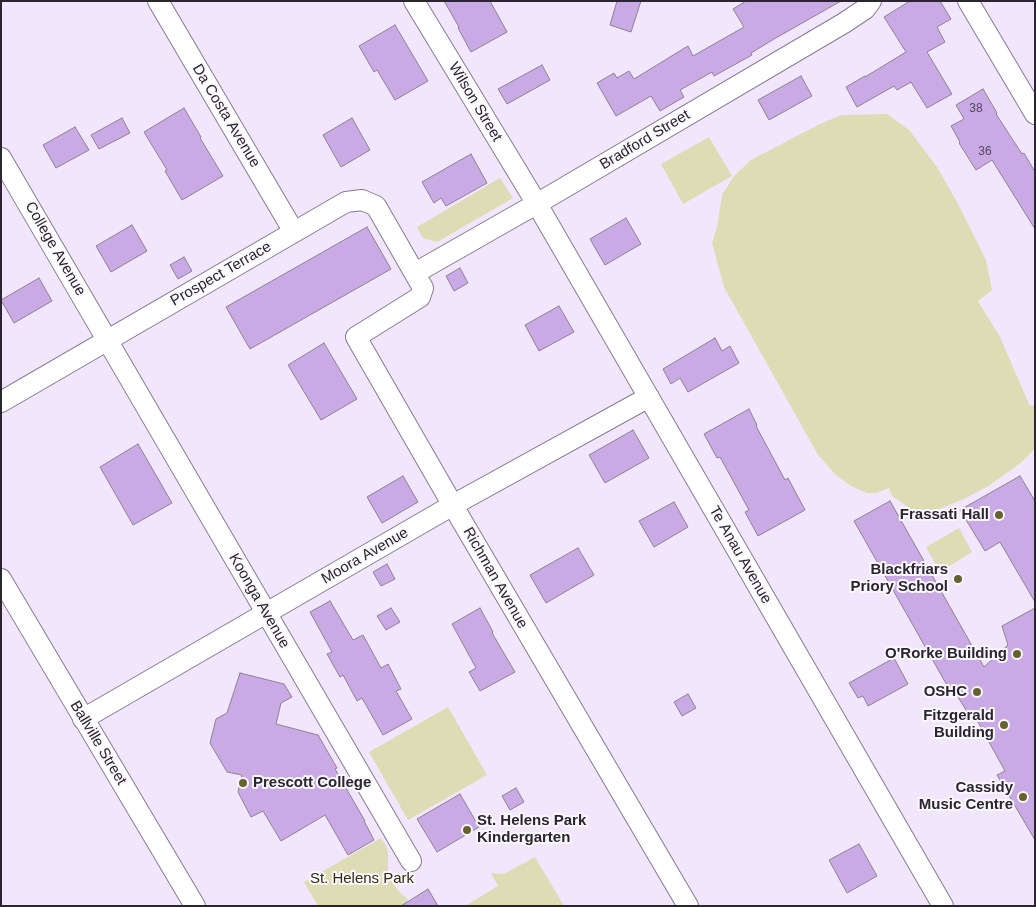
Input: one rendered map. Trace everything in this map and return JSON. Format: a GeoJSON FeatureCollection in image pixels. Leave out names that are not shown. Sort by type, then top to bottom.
{"type":"FeatureCollection","features":[{"type":"Feature","properties":{"kind":"street","name":"Da Costa Avenue"},"geometry":{"type":"LineString","coordinates":[[158,1],[294,232]]}},
{"type":"Feature","properties":{"kind":"street","name":"Wilson Street"},"geometry":{"type":"LineString","coordinates":[[414,1],[537,204]]}},
{"type":"Feature","properties":{"kind":"street","name":"Bradford Street"},"geometry":{"type":"LineString","coordinates":[[414,273],[537,204],[844,23],[865,9],[871,1]]}},
{"type":"Feature","properties":{"kind":"street"},"geometry":{"type":"LineString","coordinates":[[968,1],[1035,114]]}},
{"type":"Feature","properties":{"kind":"street","name":"College Avenue"},"geometry":{"type":"LineString","coordinates":[[1,158],[108,340]]}},
{"type":"Feature","properties":{"kind":"street","name":"Prospect Terrace"},"geometry":{"type":"LineString","coordinates":[[1,402],[346,202],[362,200],[376,206],[414,273]]}},
{"type":"Feature","properties":{"kind":"street","name":"Te Anau Avenue"},"geometry":{"type":"LineString","coordinates":[[537,204],[943,906]]}},
{"type":"Feature","properties":{"kind":"street","name":"Richman Avenue"},"geometry":{"type":"LineString","coordinates":[[414,273],[423,288],[420,297],[356,337],[688,906]]}},
{"type":"Feature","properties":{"kind":"street","name":"Koonga Avenue"},"geometry":{"type":"LineString","coordinates":[[108,340],[411,861]]}},
{"type":"Feature","properties":{"kind":"street","name":"Moora Avenue"},"geometry":{"type":"LineString","coordinates":[[83,719],[453,506],[649,397]]}},
{"type":"Feature","properties":{"kind":"street","name":"Ballville Street"},"geometry":{"type":"LineString","coordinates":[[1,580],[195,906]]}},
{"type":"Feature","properties":{"kind":"green space"},"geometry":{"type":"Polygon","coordinates":[[[887,114],[909,130],[937,167],[958,204],[986,260],[992,290],[978,301],[1000,337],[1030,406],[1035,405],[1035,448],[1022,462],[990,485],[964,499],[921,514],[892,496],[889,488],[876,493],[867,493],[851,486],[836,475],[818,455],[724,287],[712,243],[717,227],[722,195],[734,176],[751,160],[841,115],[887,114]]]}},
{"type":"Feature","properties":{"kind":"green space"},"geometry":{"type":"Polygon","coordinates":[[[709,137],[732,176],[683,204],[661,164],[709,137]]]}},
{"type":"Feature","properties":{"kind":"green space"},"geometry":{"type":"Polygon","coordinates":[[[500,178],[513,198],[437,242],[423,238],[417,227],[500,178]]]}},
{"type":"Feature","properties":{"kind":"green space"},"geometry":{"type":"Polygon","coordinates":[[[959,528],[972,552],[940,572],[926,547],[959,528]]]}},
{"type":"Feature","properties":{"kind":"green space"},"geometry":{"type":"Polygon","coordinates":[[[448,707],[487,775],[408,820],[369,752],[448,707]]]}},
{"type":"Feature","properties":{"kind":"green space","name":"St. Helens Park"},"geometry":{"type":"Polygon","coordinates":[[[381,838],[388,853],[388,873],[391,880],[412,906],[318,906],[304,882],[381,838]]]}},
{"type":"Feature","properties":{"kind":"green space"},"geometry":{"type":"Polygon","coordinates":[[[535,857],[564,906],[465,906],[498,886],[491,873],[504,874],[535,857]]]}},
{"type":"Feature","properties":{"kind":"building"},"geometry":{"type":"Polygon","coordinates":[[[444,1],[490,1],[507,32],[471,52],[444,1]]]}},
{"type":"Feature","properties":{"kind":"building"},"geometry":{"type":"Polygon","coordinates":[[[617,1],[641,1],[631,32],[610,25],[617,1]]]}},
{"type":"Feature","properties":{"kind":"building"},"geometry":{"type":"Polygon","coordinates":[[[746,1],[841,1],[774,39],[751,53],[752,55],[714,76],[712,72],[680,90],[684,97],[660,111],[651,96],[616,116],[597,83],[614,73],[617,78],[629,71],[634,79],[688,46],[693,56],[744,27],[733,9],[746,1]]]}},
{"type":"Feature","properties":{"kind":"building"},"geometry":{"type":"Polygon","coordinates":[[[910,1],[940,1],[951,19],[937,27],[945,42],[927,52],[952,94],[927,108],[911,82],[897,90],[894,86],[857,107],[846,87],[906,52],[884,17],[910,1]]]}},
{"type":"Feature","properties":{"kind":"building"},"geometry":{"type":"Polygon","coordinates":[[[395,25],[428,81],[395,100],[377,70],[374,72],[359,46],[395,25]]]}},
{"type":"Feature","properties":{"kind":"building"},"geometry":{"type":"Polygon","coordinates":[[[542,65],[550,80],[507,104],[498,89],[542,65]]]}},
{"type":"Feature","properties":{"kind":"building"},"geometry":{"type":"Polygon","coordinates":[[[801,76],[812,96],[769,120],[758,100],[801,76]]]}},
{"type":"Feature","properties":{"kind":"building"},"geometry":{"type":"Polygon","coordinates":[[[983,89],[996,114],[1035,172],[1035,229],[992,160],[976,170],[951,126],[964,119],[956,105],[983,89]]]}},
{"type":"Feature","properties":{"kind":"building"},"geometry":{"type":"Polygon","coordinates":[[[184,108],[223,176],[182,200],[165,171],[167,170],[144,132],[184,108]]]}},
{"type":"Feature","properties":{"kind":"building"},"geometry":{"type":"Polygon","coordinates":[[[122,118],[130,133],[99,149],[91,135],[122,118]]]}},
{"type":"Feature","properties":{"kind":"building"},"geometry":{"type":"Polygon","coordinates":[[[352,118],[370,150],[341,167],[323,135],[352,118]]]}},
{"type":"Feature","properties":{"kind":"building"},"geometry":{"type":"Polygon","coordinates":[[[75,127],[89,150],[56,168],[43,145],[75,127]]]}},
{"type":"Feature","properties":{"kind":"building"},"geometry":{"type":"Polygon","coordinates":[[[471,154],[487,183],[446,206],[441,198],[434,203],[422,182],[471,154]]]}},
{"type":"Feature","properties":{"kind":"building"},"geometry":{"type":"Polygon","coordinates":[[[626,218],[641,244],[605,265],[590,239],[626,218]]]}},
{"type":"Feature","properties":{"kind":"building"},"geometry":{"type":"Polygon","coordinates":[[[132,225],[147,251],[111,272],[96,246],[132,225]]]}},
{"type":"Feature","properties":{"kind":"building"},"geometry":{"type":"Polygon","coordinates":[[[367,227],[391,269],[250,349],[226,307],[367,227]]]}},
{"type":"Feature","properties":{"kind":"building"},"geometry":{"type":"Polygon","coordinates":[[[184,257],[192,271],[178,279],[170,265],[184,257]]]}},
{"type":"Feature","properties":{"kind":"building"},"geometry":{"type":"Polygon","coordinates":[[[460,268],[468,283],[454,291],[446,276],[460,268]]]}},
{"type":"Feature","properties":{"kind":"building"},"geometry":{"type":"Polygon","coordinates":[[[39,278],[52,301],[14,323],[1,300],[39,278]]]}},
{"type":"Feature","properties":{"kind":"building"},"geometry":{"type":"Polygon","coordinates":[[[559,306],[574,332],[539,351],[525,325],[559,306]]]}},
{"type":"Feature","properties":{"kind":"building"},"geometry":{"type":"Polygon","coordinates":[[[715,338],[722,351],[730,346],[739,363],[688,392],[680,378],[671,384],[663,369],[715,338]]]}},
{"type":"Feature","properties":{"kind":"building"},"geometry":{"type":"Polygon","coordinates":[[[324,343],[357,399],[321,420],[288,365],[324,343]]]}},
{"type":"Feature","properties":{"kind":"building"},"geometry":{"type":"Polygon","coordinates":[[[749,409],[785,480],[788,478],[805,510],[758,536],[745,512],[749,510],[720,457],[717,458],[704,434],[749,409]]]}},
{"type":"Feature","properties":{"kind":"building"},"geometry":{"type":"Polygon","coordinates":[[[633,430],[649,458],[605,483],[589,455],[633,430]]]}},
{"type":"Feature","properties":{"kind":"building"},"geometry":{"type":"Polygon","coordinates":[[[138,444],[172,503],[133,525],[100,467],[138,444]]]}},
{"type":"Feature","properties":{"kind":"building"},"geometry":{"type":"Polygon","coordinates":[[[403,476],[418,502],[382,523],[367,497],[403,476]]]}},
{"type":"Feature","properties":{"kind":"building","name":"Frassati Hall"},"geometry":{"type":"Polygon","coordinates":[[[1020,476],[1035,501],[1035,602],[1000,542],[985,551],[960,510],[1020,476]]]}},
{"type":"Feature","properties":{"kind":"building"},"geometry":{"type":"Polygon","coordinates":[[[890,501],[984,667],[1008,645],[1002,626],[1035,608],[1035,840],[997,775],[1005,771],[972,711],[968,713],[951,686],[948,687],[854,521],[890,501]]]}},
{"type":"Feature","properties":{"kind":"building"},"geometry":{"type":"Polygon","coordinates":[[[674,502],[688,527],[654,547],[639,521],[674,502]]]}},
{"type":"Feature","properties":{"kind":"building"},"geometry":{"type":"Polygon","coordinates":[[[578,548],[594,575],[546,603],[530,575],[578,548]]]}},
{"type":"Feature","properties":{"kind":"building"},"geometry":{"type":"Polygon","coordinates":[[[387,564],[395,579],[381,586],[373,572],[387,564]]]}},
{"type":"Feature","properties":{"kind":"building"},"geometry":{"type":"Polygon","coordinates":[[[330,601],[353,640],[363,635],[381,668],[388,664],[401,689],[396,691],[412,719],[383,735],[362,698],[357,701],[343,675],[340,677],[327,654],[332,652],[310,612],[330,601]]]}},
{"type":"Feature","properties":{"kind":"building"},"geometry":{"type":"Polygon","coordinates":[[[391,608],[400,622],[386,630],[377,616],[391,608]]]}},
{"type":"Feature","properties":{"kind":"building"},"geometry":{"type":"Polygon","coordinates":[[[480,608],[515,672],[480,691],[469,672],[476,668],[452,624],[480,608]]]}},
{"type":"Feature","properties":{"kind":"building"},"geometry":{"type":"Polygon","coordinates":[[[894,658],[908,684],[868,706],[863,696],[858,698],[849,683],[894,658]]]}},
{"type":"Feature","properties":{"kind":"building"},"geometry":{"type":"Polygon","coordinates":[[[240,673],[284,684],[292,697],[281,703],[276,724],[318,735],[374,840],[348,855],[325,815],[281,841],[263,811],[251,817],[238,792],[242,775],[227,772],[210,743],[216,719],[227,713],[240,673]]]}},
{"type":"Feature","properties":{"kind":"building"},"geometry":{"type":"Polygon","coordinates":[[[688,694],[696,708],[682,716],[674,702],[688,694]]]}},
{"type":"Feature","properties":{"kind":"building"},"geometry":{"type":"Polygon","coordinates":[[[516,788],[524,802],[510,810],[502,796],[516,788]]]}},
{"type":"Feature","properties":{"kind":"building"},"geometry":{"type":"Polygon","coordinates":[[[460,794],[479,827],[437,852],[417,819],[460,794]]]}},
{"type":"Feature","properties":{"kind":"building"},"geometry":{"type":"Polygon","coordinates":[[[859,844],[877,876],[847,893],[829,860],[859,844]]]}},
{"type":"Feature","properties":{"kind":"building"},"geometry":{"type":"Polygon","coordinates":[[[428,889],[438,906],[401,906],[428,889]]]}},
{"type":"Feature","properties":{"kind":"place","name":"Frassati Hall"},"geometry":{"type":"Point","coordinates":[999,515]}},
{"type":"Feature","properties":{"kind":"place","name":"Blackfriars Priory School"},"geometry":{"type":"Point","coordinates":[958,579]}},
{"type":"Feature","properties":{"kind":"place","name":"O'Rorke Building"},"geometry":{"type":"Point","coordinates":[1017,654]}},
{"type":"Feature","properties":{"kind":"place","name":"OSHC"},"geometry":{"type":"Point","coordinates":[977,692]}},
{"type":"Feature","properties":{"kind":"place","name":"Fitzgerald Building"},"geometry":{"type":"Point","coordinates":[1004,725]}},
{"type":"Feature","properties":{"kind":"place","name":"Prescott College"},"geometry":{"type":"Point","coordinates":[243,783]}},
{"type":"Feature","properties":{"kind":"place","name":"Cassidy Music Centre"},"geometry":{"type":"Point","coordinates":[1023,797]}},
{"type":"Feature","properties":{"kind":"place","name":"St. Helens Park Kindergarten"},"geometry":{"type":"Point","coordinates":[467,830]}}]}
